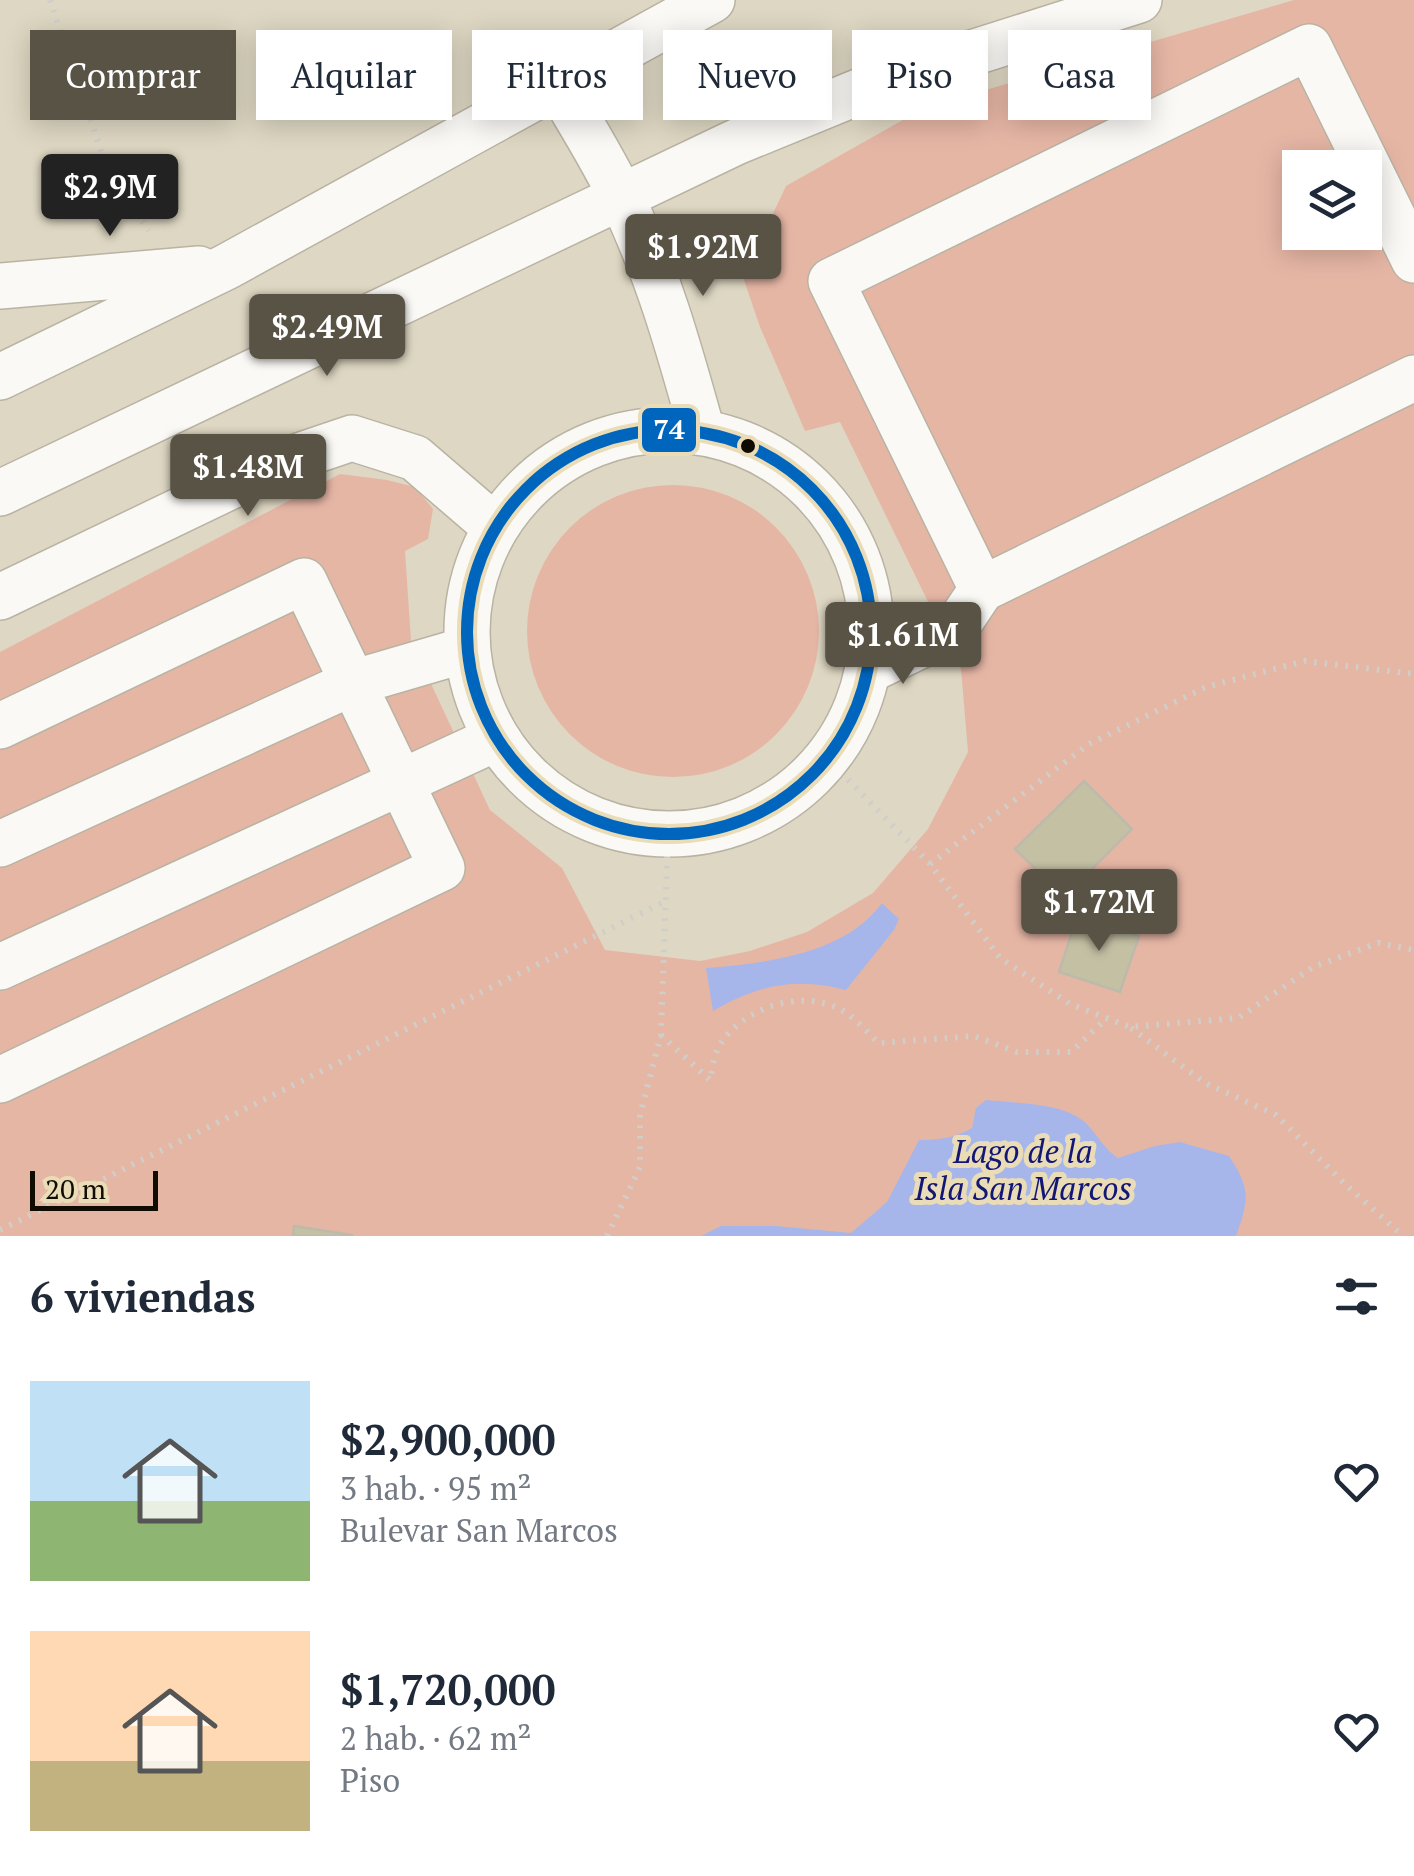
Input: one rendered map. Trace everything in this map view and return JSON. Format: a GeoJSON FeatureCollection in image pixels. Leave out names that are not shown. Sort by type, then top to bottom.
{"type":"FeatureCollection","features":[{"type":"Feature","properties":{"kind":"street"},"geometry":{"type":"LineString","coordinates":[[643,38],[712,0]]}},
{"type":"Feature","properties":{"kind":"street"},"geometry":{"type":"LineString","coordinates":[[0,493],[736,142],[890,79],[1138,0]]}},
{"type":"Feature","properties":{"kind":"street"},"geometry":{"type":"LineString","coordinates":[[982,589],[830,282],[1309,47],[1414,260]]}},
{"type":"Feature","properties":{"kind":"street"},"geometry":{"type":"LineString","coordinates":[[0,377],[226,266],[494,120]]}},
{"type":"Feature","properties":{"kind":"street"},"geometry":{"type":"LineString","coordinates":[[578,120],[621,196],[647,255],[702,431]]}},
{"type":"Feature","properties":{"kind":"street"},"geometry":{"type":"LineString","coordinates":[[0,286],[226,266]]}},
{"type":"Feature","properties":{"kind":"street"},"geometry":{"type":"LineString","coordinates":[[870,670],[955,629],[982,589],[1414,378]]}},
{"type":"Feature","properties":{"kind":"street"},"geometry":{"type":"LineString","coordinates":[[642,431],[702,431],[764,452],[815,491],[853,544],[872,605],[870,670],[848,730],[808,782],[753,817],[691,834],[626,831],[566,808],[516,766],[480,712],[465,650],[469,586],[494,526],[533,480],[584,447],[642,431]]}},
{"type":"Feature","properties":{"kind":"street"},"geometry":{"type":"LineString","coordinates":[[0,597],[280,462],[352,438],[415,458],[494,526]]}},
{"type":"Feature","properties":{"kind":"street"},"geometry":{"type":"LineString","coordinates":[[0,726],[304,580],[442,868],[0,1080]]}},
{"type":"Feature","properties":{"kind":"street"},"geometry":{"type":"LineString","coordinates":[[0,844],[352,683],[465,650]]}},
{"type":"Feature","properties":{"kind":"street"},"geometry":{"type":"LineString","coordinates":[[0,967],[497,738]]}},
{"type":"Feature","properties":{"kind":"path"},"geometry":{"type":"LineString","coordinates":[[50,0],[110,177],[178,271]]}},
{"type":"Feature","properties":{"kind":"path"},"geometry":{"type":"LineString","coordinates":[[930,864],[1089,744],[1206,688],[1305,661],[1414,674]]}},
{"type":"Feature","properties":{"kind":"path"},"geometry":{"type":"LineString","coordinates":[[826,758],[930,864],[1000,958],[1070,1004],[1130,1027],[1205,1083],[1276,1115],[1404,1236]]}},
{"type":"Feature","properties":{"kind":"path"},"geometry":{"type":"LineString","coordinates":[[606,1236],[640,1167],[640,1115],[662,1035],[668,833]]}},
{"type":"Feature","properties":{"kind":"path"},"geometry":{"type":"LineString","coordinates":[[0,1230],[666,901]]}},
{"type":"Feature","properties":{"kind":"path"},"geometry":{"type":"LineString","coordinates":[[1130,1027],[1238,1018],[1312,967],[1378,944],[1414,950]]}},
{"type":"Feature","properties":{"kind":"path"},"geometry":{"type":"LineString","coordinates":[[662,1035],[710,1080],[718,1047],[739,1021],[773,1005],[817,1001],[845,1012],[880,1043],[974,1036],[1018,1052],[1071,1052],[1106,1018]]}},
{"type":"Feature","properties":{"kind":"shaded area"},"geometry":{"type":"Polygon","coordinates":[[[1294,0],[1414,0],[1414,1236],[0,1236],[0,652],[340,474],[415,487],[433,509],[428,539],[405,551],[411,641],[490,810],[562,868],[605,950],[700,961],[750,951],[807,932],[873,893],[928,829],[968,752],[961,669],[840,422],[805,431],[760,327],[743,277],[786,186],[903,120],[988,120],[988,89],[1008,83],[1008,120],[1151,120],[1151,42],[1294,0]]]}},
{"type":"Feature","properties":{"kind":"shaded area"},"geometry":{"type":"Polygon","coordinates":[[[673,485],[702,487],[729,496],[777,527],[808,575],[817,602],[817,660],[808,687],[777,735],[729,766],[702,775],[673,777],[644,775],[617,766],[569,735],[538,687],[529,660],[527,631],[529,602],[538,575],[569,527],[617,496],[644,487],[673,485]]]}},
{"type":"Feature","properties":{"kind":"water"},"geometry":{"type":"Polygon","coordinates":[[[882,903],[899,919],[846,990],[810,984],[777,986],[713,1011],[706,968],[778,959],[825,945],[866,921],[882,903]]]}},
{"type":"Feature","properties":{"kind":"water","name":"Lago de la Isla San Marcos"},"geometry":{"type":"Polygon","coordinates":[[[986,1100],[1034,1104],[1070,1113],[1085,1122],[1118,1158],[1180,1142],[1229,1156],[1246,1195],[1236,1236],[701,1236],[721,1226],[851,1233],[887,1202],[919,1140],[946,1138],[972,1128],[976,1108],[986,1100]]]}},
{"type":"Feature","properties":{"kind":"building"},"geometry":{"type":"Polygon","coordinates":[[[1084,781],[1132,829],[1064,897],[1015,849],[1084,781]]]}},
{"type":"Feature","properties":{"kind":"building"},"geometry":{"type":"Polygon","coordinates":[[[1077,917],[1139,936],[1120,992],[1059,972],[1077,917]]]}},
{"type":"Feature","properties":{"kind":"building"},"geometry":{"type":"Polygon","coordinates":[[[294,1226],[352,1235],[352,1236],[293,1236],[294,1226]]]}},
{"type":"Feature","properties":{"kind":"transit line","name":"74"},"geometry":{"type":"LineString","coordinates":[[669,430],[708,434],[746,445],[781,464],[812,489],[837,520],[856,555],[867,593],[871,632],[867,671],[856,709],[837,744],[812,775],[781,800],[746,819],[708,830],[669,834],[630,830],[592,819],[557,800],[526,775],[501,744],[482,709],[471,671],[467,632],[471,593],[482,555],[501,520],[526,489],[557,464],[592,445],[630,434],[669,430]]}}]}
